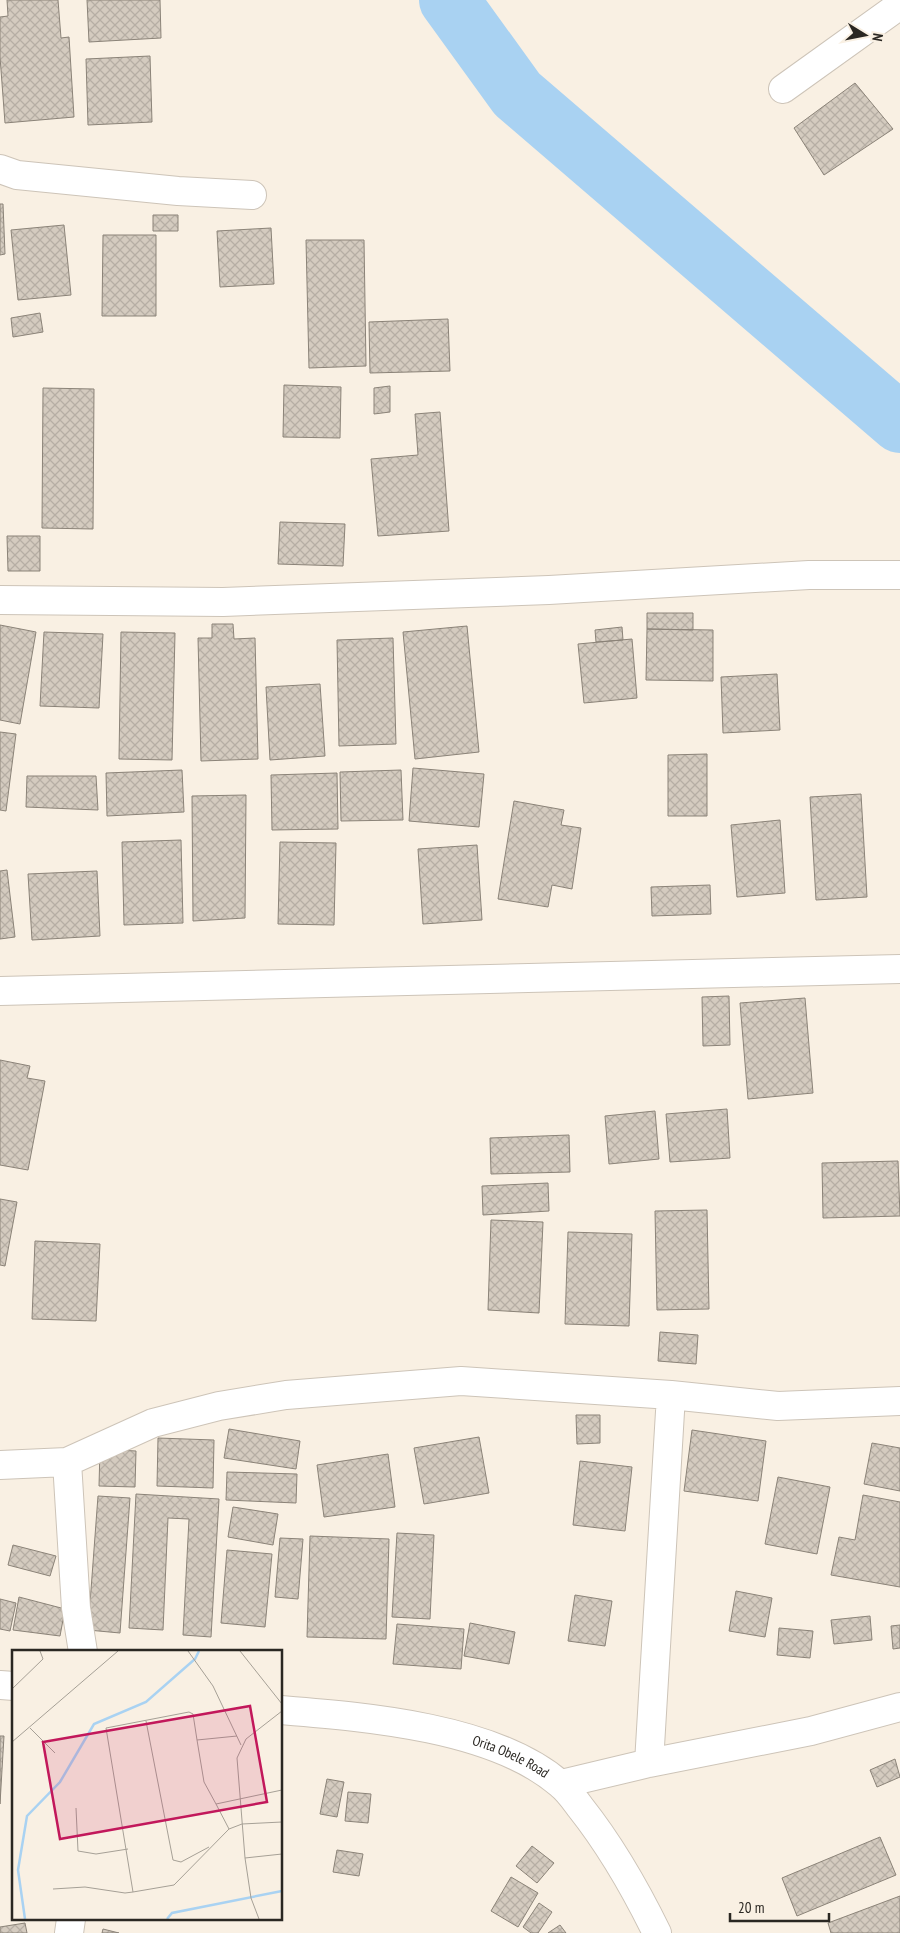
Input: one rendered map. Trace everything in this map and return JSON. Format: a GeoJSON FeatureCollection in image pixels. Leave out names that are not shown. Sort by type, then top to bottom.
{"type":"FeatureCollection","features":[{"type":"Feature","properties":{"kind":"street"},"geometry":{"type":"LineString","coordinates":[[784,89],[900,5]]}},
{"type":"Feature","properties":{"kind":"street"},"geometry":{"type":"LineString","coordinates":[[0,169],[17,175],[178,191],[252,196]]}},
{"type":"Feature","properties":{"kind":"street"},"geometry":{"type":"LineString","coordinates":[[0,600],[223,602],[549,590],[808,575],[900,575]]}},
{"type":"Feature","properties":{"kind":"street"},"geometry":{"type":"LineString","coordinates":[[0,991],[900,969]]}},
{"type":"Feature","properties":{"kind":"street"},"geometry":{"type":"LineString","coordinates":[[0,1466],[66,1462],[154,1422],[219,1406],[286,1395],[461,1381],[670,1395],[778,1406],[900,1401]]}},
{"type":"Feature","properties":{"kind":"street"},"geometry":{"type":"LineString","coordinates":[[649,1763],[670,1395]]}},
{"type":"Feature","properties":{"kind":"street"},"geometry":{"type":"LineString","coordinates":[[66,1462],[76,1608],[83,1650]]}},
{"type":"Feature","properties":{"kind":"street"},"geometry":{"type":"LineString","coordinates":[[561,1784],[649,1763],[810,1730],[900,1707]]}},
{"type":"Feature","properties":{"kind":"street","name":"Orita Obele Road"},"geometry":{"type":"LineString","coordinates":[[282,1710],[385,1720],[449,1733],[524,1758],[561,1784],[605,1838],[657,1933]]}},
{"type":"Feature","properties":{"kind":"street"},"geometry":{"type":"LineString","coordinates":[[69,1933],[71,1920]]}},
{"type":"Feature","properties":{"kind":"building"},"geometry":{"type":"Polygon","coordinates":[[[7,0],[58,0],[61,38],[69,37],[74,117],[5,123],[0,57],[0,17],[8,16],[7,0]]]}},
{"type":"Feature","properties":{"kind":"building"},"geometry":{"type":"Polygon","coordinates":[[[87,0],[160,0],[161,38],[89,42],[87,0]]]}},
{"type":"Feature","properties":{"kind":"building"},"geometry":{"type":"Polygon","coordinates":[[[150,56],[152,122],[88,125],[86,59],[150,56]]]}},
{"type":"Feature","properties":{"kind":"building"},"geometry":{"type":"Polygon","coordinates":[[[855,83],[893,129],[824,175],[794,128],[855,83]]]}},
{"type":"Feature","properties":{"kind":"building"},"geometry":{"type":"Polygon","coordinates":[[[0,204],[3,204],[5,254],[0,255],[0,204]]]}},
{"type":"Feature","properties":{"kind":"building"},"geometry":{"type":"Polygon","coordinates":[[[153,215],[178,215],[178,231],[153,231],[153,215]]]}},
{"type":"Feature","properties":{"kind":"building"},"geometry":{"type":"Polygon","coordinates":[[[64,225],[71,295],[18,300],[11,230],[64,225]]]}},
{"type":"Feature","properties":{"kind":"building"},"geometry":{"type":"Polygon","coordinates":[[[271,228],[274,284],[220,287],[217,231],[271,228]]]}},
{"type":"Feature","properties":{"kind":"building"},"geometry":{"type":"Polygon","coordinates":[[[103,235],[156,235],[156,316],[102,316],[103,235]]]}},
{"type":"Feature","properties":{"kind":"building"},"geometry":{"type":"Polygon","coordinates":[[[306,240],[364,240],[366,366],[309,368],[306,240]]]}},
{"type":"Feature","properties":{"kind":"building"},"geometry":{"type":"Polygon","coordinates":[[[40,313],[43,332],[13,337],[11,318],[40,313]]]}},
{"type":"Feature","properties":{"kind":"building"},"geometry":{"type":"Polygon","coordinates":[[[448,319],[450,371],[370,373],[369,322],[448,319]]]}},
{"type":"Feature","properties":{"kind":"building"},"geometry":{"type":"Polygon","coordinates":[[[284,385],[341,387],[340,438],[283,437],[284,385]]]}},
{"type":"Feature","properties":{"kind":"building"},"geometry":{"type":"Polygon","coordinates":[[[390,386],[390,412],[374,414],[374,388],[390,386]]]}},
{"type":"Feature","properties":{"kind":"building"},"geometry":{"type":"Polygon","coordinates":[[[43,388],[94,389],[93,529],[42,528],[43,388]]]}},
{"type":"Feature","properties":{"kind":"building"},"geometry":{"type":"Polygon","coordinates":[[[440,412],[449,531],[378,536],[371,459],[418,455],[415,414],[440,412]]]}},
{"type":"Feature","properties":{"kind":"building"},"geometry":{"type":"Polygon","coordinates":[[[280,522],[345,524],[343,566],[278,564],[280,522]]]}},
{"type":"Feature","properties":{"kind":"building"},"geometry":{"type":"Polygon","coordinates":[[[7,536],[40,536],[40,571],[8,571],[7,536]]]}},
{"type":"Feature","properties":{"kind":"building"},"geometry":{"type":"Polygon","coordinates":[[[647,613],[693,613],[693,630],[647,629],[647,613]]]}},
{"type":"Feature","properties":{"kind":"building"},"geometry":{"type":"Polygon","coordinates":[[[212,624],[233,624],[234,639],[255,638],[258,759],[201,761],[198,638],[212,638],[212,624]]]}},
{"type":"Feature","properties":{"kind":"building"},"geometry":{"type":"Polygon","coordinates":[[[0,625],[36,632],[20,724],[0,720],[0,625]]]}},
{"type":"Feature","properties":{"kind":"building"},"geometry":{"type":"Polygon","coordinates":[[[467,626],[479,752],[415,759],[403,632],[467,626]]]}},
{"type":"Feature","properties":{"kind":"building"},"geometry":{"type":"Polygon","coordinates":[[[622,627],[623,640],[596,642],[595,630],[622,627]]]}},
{"type":"Feature","properties":{"kind":"building"},"geometry":{"type":"Polygon","coordinates":[[[647,629],[713,630],[713,681],[646,680],[647,629]]]}},
{"type":"Feature","properties":{"kind":"building"},"geometry":{"type":"Polygon","coordinates":[[[44,632],[103,634],[99,708],[40,706],[44,632]]]}},
{"type":"Feature","properties":{"kind":"building"},"geometry":{"type":"Polygon","coordinates":[[[121,632],[175,633],[172,760],[119,759],[121,632]]]}},
{"type":"Feature","properties":{"kind":"building"},"geometry":{"type":"Polygon","coordinates":[[[393,638],[396,744],[339,746],[337,640],[393,638]]]}},
{"type":"Feature","properties":{"kind":"building"},"geometry":{"type":"Polygon","coordinates":[[[632,639],[637,698],[584,703],[578,644],[632,639]]]}},
{"type":"Feature","properties":{"kind":"building"},"geometry":{"type":"Polygon","coordinates":[[[777,674],[780,730],[723,733],[721,677],[777,674]]]}},
{"type":"Feature","properties":{"kind":"building"},"geometry":{"type":"Polygon","coordinates":[[[320,684],[325,756],[270,760],[266,687],[320,684]]]}},
{"type":"Feature","properties":{"kind":"building"},"geometry":{"type":"Polygon","coordinates":[[[0,732],[16,734],[6,811],[0,810],[0,732]]]}},
{"type":"Feature","properties":{"kind":"building"},"geometry":{"type":"Polygon","coordinates":[[[707,754],[707,816],[668,816],[668,755],[707,754]]]}},
{"type":"Feature","properties":{"kind":"building"},"geometry":{"type":"Polygon","coordinates":[[[413,768],[484,774],[479,827],[409,821],[413,768]]]}},
{"type":"Feature","properties":{"kind":"building"},"geometry":{"type":"Polygon","coordinates":[[[182,770],[184,812],[107,816],[106,773],[182,770]]]}},
{"type":"Feature","properties":{"kind":"building"},"geometry":{"type":"Polygon","coordinates":[[[401,770],[403,820],[341,821],[340,772],[401,770]]]}},
{"type":"Feature","properties":{"kind":"building"},"geometry":{"type":"Polygon","coordinates":[[[337,773],[338,829],[272,830],[271,775],[337,773]]]}},
{"type":"Feature","properties":{"kind":"building"},"geometry":{"type":"Polygon","coordinates":[[[27,776],[96,776],[98,810],[26,807],[27,776]]]}},
{"type":"Feature","properties":{"kind":"building"},"geometry":{"type":"Polygon","coordinates":[[[861,794],[867,897],[816,900],[810,797],[861,794]]]}},
{"type":"Feature","properties":{"kind":"building"},"geometry":{"type":"Polygon","coordinates":[[[246,795],[245,918],[193,921],[192,796],[246,795]]]}},
{"type":"Feature","properties":{"kind":"building"},"geometry":{"type":"Polygon","coordinates":[[[514,801],[564,810],[561,825],[581,828],[572,889],[552,885],[548,907],[498,899],[514,801]]]}},
{"type":"Feature","properties":{"kind":"building"},"geometry":{"type":"Polygon","coordinates":[[[780,820],[785,893],[737,897],[731,825],[780,820]]]}},
{"type":"Feature","properties":{"kind":"building"},"geometry":{"type":"Polygon","coordinates":[[[181,840],[183,923],[124,925],[122,842],[181,840]]]}},
{"type":"Feature","properties":{"kind":"building"},"geometry":{"type":"Polygon","coordinates":[[[280,842],[336,843],[334,925],[278,924],[280,842]]]}},
{"type":"Feature","properties":{"kind":"building"},"geometry":{"type":"Polygon","coordinates":[[[477,845],[482,920],[423,924],[418,849],[477,845]]]}},
{"type":"Feature","properties":{"kind":"building"},"geometry":{"type":"Polygon","coordinates":[[[7,870],[15,937],[0,939],[0,871],[7,870]]]}},
{"type":"Feature","properties":{"kind":"building"},"geometry":{"type":"Polygon","coordinates":[[[97,871],[100,936],[32,940],[28,874],[97,871]]]}},
{"type":"Feature","properties":{"kind":"building"},"geometry":{"type":"Polygon","coordinates":[[[710,885],[711,914],[652,916],[651,887],[710,885]]]}},
{"type":"Feature","properties":{"kind":"building"},"geometry":{"type":"Polygon","coordinates":[[[729,996],[730,1045],[703,1046],[702,997],[729,996]]]}},
{"type":"Feature","properties":{"kind":"building"},"geometry":{"type":"Polygon","coordinates":[[[805,998],[813,1093],[748,1099],[740,1003],[805,998]]]}},
{"type":"Feature","properties":{"kind":"building"},"geometry":{"type":"Polygon","coordinates":[[[0,1060],[30,1066],[27,1078],[45,1081],[28,1170],[0,1165],[0,1060]]]}},
{"type":"Feature","properties":{"kind":"building"},"geometry":{"type":"Polygon","coordinates":[[[727,1109],[730,1158],[670,1162],[666,1114],[727,1109]]]}},
{"type":"Feature","properties":{"kind":"building"},"geometry":{"type":"Polygon","coordinates":[[[655,1111],[659,1159],[609,1164],[605,1116],[655,1111]]]}},
{"type":"Feature","properties":{"kind":"building"},"geometry":{"type":"Polygon","coordinates":[[[569,1135],[570,1172],[491,1174],[490,1138],[569,1135]]]}},
{"type":"Feature","properties":{"kind":"building"},"geometry":{"type":"Polygon","coordinates":[[[898,1161],[900,1216],[823,1218],[822,1163],[898,1161]]]}},
{"type":"Feature","properties":{"kind":"building"},"geometry":{"type":"Polygon","coordinates":[[[548,1183],[549,1211],[483,1215],[482,1186],[548,1183]]]}},
{"type":"Feature","properties":{"kind":"building"},"geometry":{"type":"Polygon","coordinates":[[[0,1199],[17,1202],[5,1266],[0,1265],[0,1199]]]}},
{"type":"Feature","properties":{"kind":"building"},"geometry":{"type":"Polygon","coordinates":[[[707,1210],[709,1309],[657,1310],[655,1211],[707,1210]]]}},
{"type":"Feature","properties":{"kind":"building"},"geometry":{"type":"Polygon","coordinates":[[[491,1220],[543,1222],[539,1313],[488,1310],[491,1220]]]}},
{"type":"Feature","properties":{"kind":"building"},"geometry":{"type":"Polygon","coordinates":[[[568,1232],[632,1234],[629,1326],[565,1324],[568,1232]]]}},
{"type":"Feature","properties":{"kind":"building"},"geometry":{"type":"Polygon","coordinates":[[[35,1241],[100,1244],[96,1321],[32,1319],[35,1241]]]}},
{"type":"Feature","properties":{"kind":"building"},"geometry":{"type":"Polygon","coordinates":[[[660,1332],[698,1335],[696,1364],[658,1361],[660,1332]]]}},
{"type":"Feature","properties":{"kind":"building"},"geometry":{"type":"Polygon","coordinates":[[[576,1415],[600,1415],[600,1443],[577,1444],[576,1415]]]}},
{"type":"Feature","properties":{"kind":"building"},"geometry":{"type":"Polygon","coordinates":[[[229,1429],[300,1441],[296,1469],[224,1458],[229,1429]]]}},
{"type":"Feature","properties":{"kind":"building"},"geometry":{"type":"Polygon","coordinates":[[[692,1430],[766,1441],[758,1501],[684,1491],[692,1430]]]}},
{"type":"Feature","properties":{"kind":"building"},"geometry":{"type":"Polygon","coordinates":[[[479,1437],[489,1493],[424,1504],[414,1448],[479,1437]]]}},
{"type":"Feature","properties":{"kind":"building"},"geometry":{"type":"Polygon","coordinates":[[[158,1438],[214,1440],[213,1488],[157,1486],[158,1438]]]}},
{"type":"Feature","properties":{"kind":"building"},"geometry":{"type":"Polygon","coordinates":[[[872,1443],[900,1448],[900,1491],[864,1484],[872,1443]]]}},
{"type":"Feature","properties":{"kind":"building"},"geometry":{"type":"Polygon","coordinates":[[[100,1449],[136,1451],[135,1487],[99,1486],[100,1449]]]}},
{"type":"Feature","properties":{"kind":"building"},"geometry":{"type":"Polygon","coordinates":[[[388,1454],[395,1507],[324,1517],[317,1465],[388,1454]]]}},
{"type":"Feature","properties":{"kind":"building"},"geometry":{"type":"Polygon","coordinates":[[[580,1461],[632,1467],[625,1531],[573,1525],[580,1461]]]}},
{"type":"Feature","properties":{"kind":"building"},"geometry":{"type":"Polygon","coordinates":[[[227,1472],[297,1474],[296,1503],[226,1500],[227,1472]]]}},
{"type":"Feature","properties":{"kind":"building"},"geometry":{"type":"Polygon","coordinates":[[[778,1477],[830,1487],[817,1554],[765,1544],[778,1477]]]}},
{"type":"Feature","properties":{"kind":"building"},"geometry":{"type":"Polygon","coordinates":[[[136,1494],[219,1499],[211,1637],[183,1635],[189,1519],[168,1518],[163,1630],[129,1628],[136,1494]]]}},
{"type":"Feature","properties":{"kind":"building"},"geometry":{"type":"Polygon","coordinates":[[[863,1495],[900,1502],[900,1587],[831,1575],[839,1537],[855,1540],[863,1495]]]}},
{"type":"Feature","properties":{"kind":"building"},"geometry":{"type":"Polygon","coordinates":[[[98,1496],[130,1498],[120,1633],[88,1630],[98,1496]]]}},
{"type":"Feature","properties":{"kind":"building"},"geometry":{"type":"Polygon","coordinates":[[[233,1507],[278,1514],[273,1545],[228,1537],[233,1507]]]}},
{"type":"Feature","properties":{"kind":"building"},"geometry":{"type":"Polygon","coordinates":[[[397,1533],[434,1535],[430,1619],[392,1617],[397,1533]]]}},
{"type":"Feature","properties":{"kind":"building"},"geometry":{"type":"Polygon","coordinates":[[[310,1536],[389,1539],[386,1639],[307,1637],[310,1536]]]}},
{"type":"Feature","properties":{"kind":"building"},"geometry":{"type":"Polygon","coordinates":[[[280,1538],[303,1539],[298,1599],[275,1597],[280,1538]]]}},
{"type":"Feature","properties":{"kind":"building"},"geometry":{"type":"Polygon","coordinates":[[[13,1545],[56,1556],[50,1576],[8,1565],[13,1545]]]}},
{"type":"Feature","properties":{"kind":"building"},"geometry":{"type":"Polygon","coordinates":[[[227,1550],[272,1554],[265,1627],[221,1623],[227,1550]]]}},
{"type":"Feature","properties":{"kind":"building"},"geometry":{"type":"Polygon","coordinates":[[[736,1591],[772,1598],[765,1637],[729,1631],[736,1591]]]}},
{"type":"Feature","properties":{"kind":"building"},"geometry":{"type":"Polygon","coordinates":[[[575,1595],[612,1601],[605,1646],[568,1641],[575,1595]]]}},
{"type":"Feature","properties":{"kind":"building"},"geometry":{"type":"Polygon","coordinates":[[[19,1597],[65,1609],[60,1636],[13,1630],[19,1597]]]}},
{"type":"Feature","properties":{"kind":"building"},"geometry":{"type":"Polygon","coordinates":[[[0,1599],[16,1603],[10,1631],[0,1629],[0,1599]]]}},
{"type":"Feature","properties":{"kind":"building"},"geometry":{"type":"Polygon","coordinates":[[[870,1616],[872,1640],[834,1644],[831,1620],[870,1616]]]}},
{"type":"Feature","properties":{"kind":"building"},"geometry":{"type":"Polygon","coordinates":[[[470,1623],[515,1632],[509,1664],[464,1656],[470,1623]]]}},
{"type":"Feature","properties":{"kind":"building"},"geometry":{"type":"Polygon","coordinates":[[[397,1624],[464,1629],[461,1669],[393,1664],[397,1624]]]}},
{"type":"Feature","properties":{"kind":"building"},"geometry":{"type":"Polygon","coordinates":[[[900,1625],[900,1648],[893,1649],[891,1626],[900,1625]]]}},
{"type":"Feature","properties":{"kind":"building"},"geometry":{"type":"Polygon","coordinates":[[[779,1628],[813,1631],[810,1658],[777,1655],[779,1628]]]}},
{"type":"Feature","properties":{"kind":"building"},"geometry":{"type":"Polygon","coordinates":[[[0,1736],[4,1736],[0,1804],[0,1736]]]}},
{"type":"Feature","properties":{"kind":"building"},"geometry":{"type":"Polygon","coordinates":[[[895,1759],[900,1777],[877,1787],[870,1770],[895,1759]]]}},
{"type":"Feature","properties":{"kind":"building"},"geometry":{"type":"Polygon","coordinates":[[[327,1779],[344,1782],[337,1817],[320,1814],[327,1779]]]}},
{"type":"Feature","properties":{"kind":"building"},"geometry":{"type":"Polygon","coordinates":[[[348,1792],[371,1794],[368,1823],[345,1821],[348,1792]]]}},
{"type":"Feature","properties":{"kind":"building"},"geometry":{"type":"Polygon","coordinates":[[[880,1837],[896,1875],[797,1916],[782,1878],[880,1837]]]}},
{"type":"Feature","properties":{"kind":"building"},"geometry":{"type":"Polygon","coordinates":[[[532,1846],[554,1863],[537,1883],[516,1866],[532,1846]]]}},
{"type":"Feature","properties":{"kind":"building"},"geometry":{"type":"Polygon","coordinates":[[[337,1850],[363,1854],[359,1876],[333,1872],[337,1850]]]}},
{"type":"Feature","properties":{"kind":"building"},"geometry":{"type":"Polygon","coordinates":[[[511,1877],[538,1893],[518,1927],[491,1911],[511,1877]]]}},
{"type":"Feature","properties":{"kind":"building"},"geometry":{"type":"Polygon","coordinates":[[[900,1896],[900,1933],[831,1933],[828,1923],[900,1896]]]}},
{"type":"Feature","properties":{"kind":"building"},"geometry":{"type":"Polygon","coordinates":[[[539,1903],[552,1912],[538,1933],[531,1933],[523,1927],[539,1903]]]}},
{"type":"Feature","properties":{"kind":"building"},"geometry":{"type":"Polygon","coordinates":[[[25,1923],[27,1933],[0,1933],[0,1927],[25,1923]]]}},
{"type":"Feature","properties":{"kind":"building"},"geometry":{"type":"Polygon","coordinates":[[[560,1925],[566,1933],[548,1933],[560,1925]]]}},
{"type":"Feature","properties":{"kind":"building"},"geometry":{"type":"Polygon","coordinates":[[[103,1929],[119,1933],[102,1933],[103,1929]]]}},
{"type":"Feature","properties":{"kind":"waterway"},"geometry":{"type":"LineString","coordinates":[[449,0],[517,94],[900,423]]}}]}
